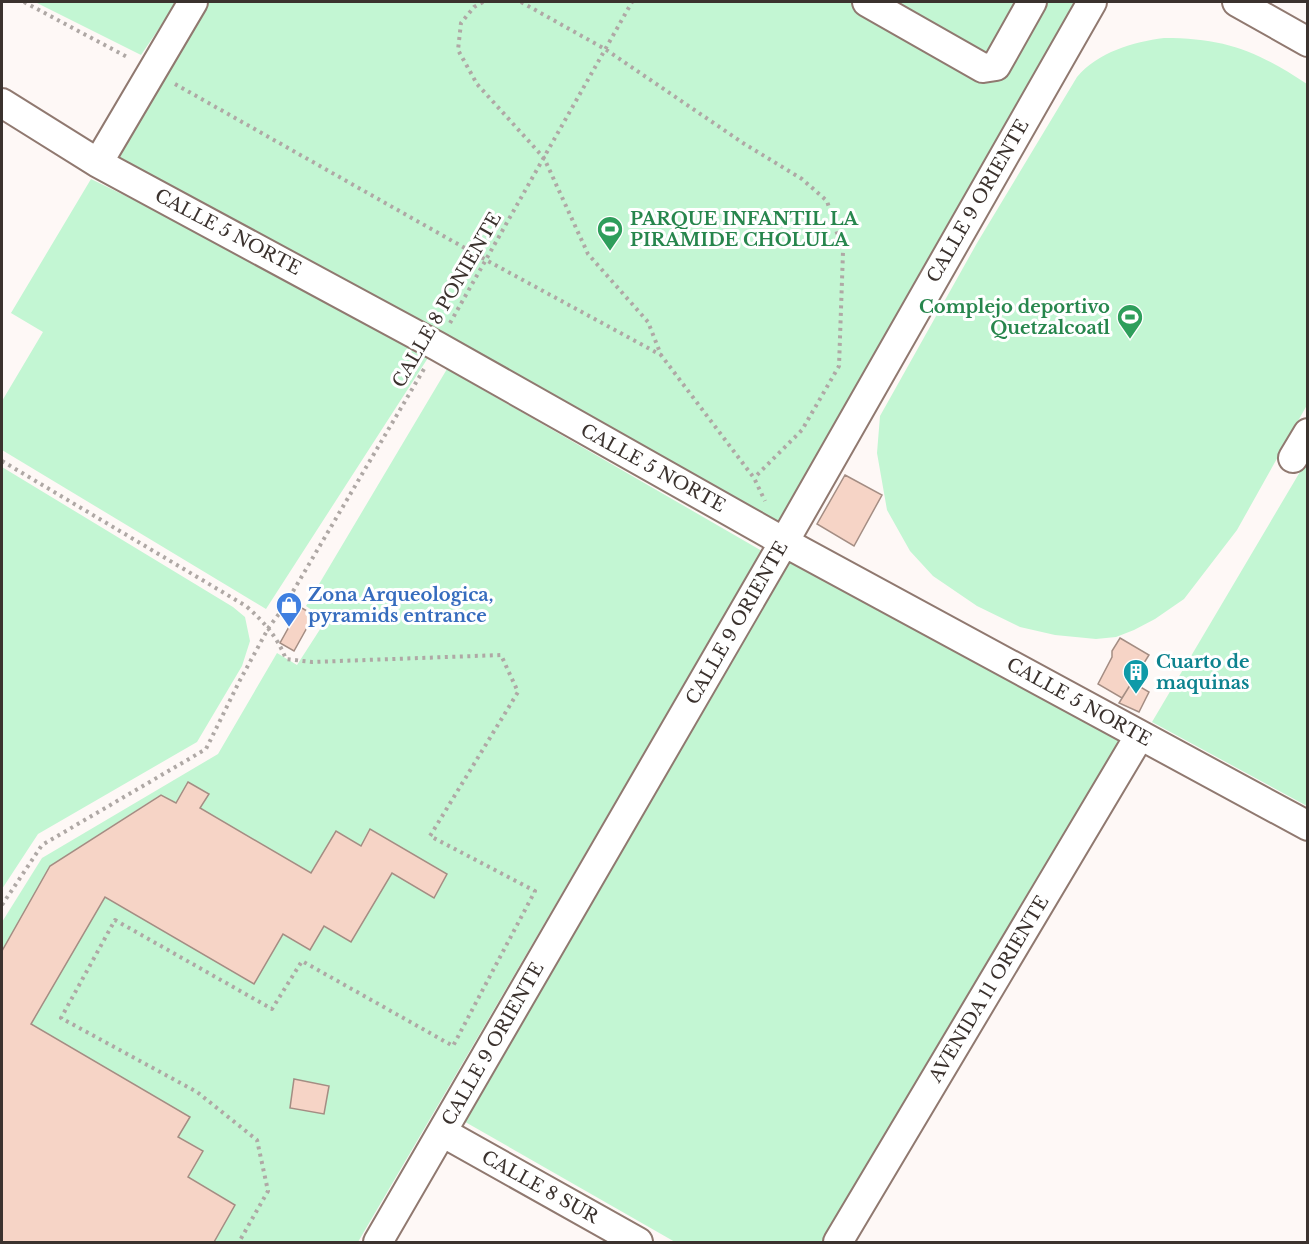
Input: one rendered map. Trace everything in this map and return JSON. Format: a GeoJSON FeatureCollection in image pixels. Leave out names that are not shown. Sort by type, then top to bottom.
{"type":"FeatureCollection","features":[{"type":"Feature","properties":{"kind":"street"},"geometry":{"type":"LineString","coordinates":[[99,163],[193,2]]}},
{"type":"Feature","properties":{"kind":"street"},"geometry":{"type":"LineString","coordinates":[[867,2],[983,68],[996,66],[1032,2]]}},
{"type":"Feature","properties":{"kind":"street","name":"CALLE 9 ORIENTE"},"geometry":{"type":"LineString","coordinates":[[378,1242],[784,542],[1092,2]]}},
{"type":"Feature","properties":{"kind":"street"},"geometry":{"type":"LineString","coordinates":[[1237,2],[1308,42]]}},
{"type":"Feature","properties":{"kind":"street","name":"CALLE 5 NORTE"},"geometry":{"type":"LineString","coordinates":[[2,104],[99,163],[437,346],[784,542],[1308,826]]}},
{"type":"Feature","properties":{"kind":"street"},"geometry":{"type":"LineString","coordinates":[[1293,458],[1308,433]]}},
{"type":"Feature","properties":{"kind":"street","name":"AVENIDA 11 ORIENTE"},"geometry":{"type":"LineString","coordinates":[[838,1242],[1140,735]]}},
{"type":"Feature","properties":{"kind":"street","name":"CALLE 8 SUR"},"geometry":{"type":"LineString","coordinates":[[442,1132],[638,1242]]}},
{"type":"Feature","properties":{"kind":"path"},"geometry":{"type":"LineString","coordinates":[[24,2],[152,71],[661,356]]}},
{"type":"Feature","properties":{"kind":"path"},"geometry":{"type":"LineString","coordinates":[[483,2],[474,7],[461,23],[458,50],[477,84],[544,158],[588,254],[648,322],[661,356],[754,478],[802,430],[839,366],[843,252],[827,201],[801,179],[744,144],[605,49],[521,2]]}},
{"type":"Feature","properties":{"kind":"path","name":"CALLE 8 PONIENTE"},"geometry":{"type":"LineString","coordinates":[[2,905],[42,845],[206,749],[269,627],[282,610],[437,346],[632,2]]}},
{"type":"Feature","properties":{"kind":"path"},"geometry":{"type":"LineString","coordinates":[[2,460],[246,606],[269,627],[280,643],[286,659],[312,662],[501,655],[518,692],[430,836],[535,891],[453,1046],[302,961],[272,1009],[115,920],[61,1018],[198,1092],[257,1140],[268,1191],[239,1242]]}},
{"type":"Feature","properties":{"kind":"green space"},"geometry":{"type":"Polygon","coordinates":[[[35,2],[177,2],[141,55],[35,2]]]}},
{"type":"Feature","properties":{"kind":"green space","name":"PARQUE INFANTIL LA PIRAMIDE CHOLULA"},"geometry":{"type":"Polygon","coordinates":[[[201,2],[1088,2],[783,537],[106,158],[201,2]]]}},
{"type":"Feature","properties":{"kind":"green space","name":"Complejo deportivo Quetzalcoatl"},"geometry":{"type":"Polygon","coordinates":[[[1164,38],[1205,41],[1240,49],[1272,63],[1307,84],[1307,405],[1237,530],[1184,599],[1155,619],[1116,637],[1096,639],[1055,635],[1020,627],[977,606],[933,576],[910,551],[887,510],[877,453],[880,416],[977,243],[1077,77],[1095,61],[1117,50],[1140,42],[1164,38]]]}},
{"type":"Feature","properties":{"kind":"green space"},"geometry":{"type":"Polygon","coordinates":[[[91,179],[435,347],[266,609],[2,450],[2,401],[43,332],[11,313],[91,179]]]}},
{"type":"Feature","properties":{"kind":"green space"},"geometry":{"type":"Polygon","coordinates":[[[447,369],[762,551],[358,1242],[214,1242],[235,1205],[188,1177],[178,1137],[189,1117],[31,1024],[105,897],[254,984],[283,934],[324,926],[351,942],[392,873],[433,897],[447,874],[371,830],[361,846],[311,873],[200,808],[208,794],[188,782],[176,803],[160,795],[50,866],[2,951],[2,922],[42,858],[218,754],[277,653],[297,665],[326,620],[306,606],[447,369]]]}},
{"type":"Feature","properties":{"kind":"green space"},"geometry":{"type":"Polygon","coordinates":[[[1307,460],[1307,806],[1152,722],[1307,460]]]}},
{"type":"Feature","properties":{"kind":"green space"},"geometry":{"type":"Polygon","coordinates":[[[2,467],[233,607],[245,617],[250,641],[242,666],[197,742],[38,834],[2,889],[2,467]]]}},
{"type":"Feature","properties":{"kind":"green space"},"geometry":{"type":"Polygon","coordinates":[[[785,555],[1120,740],[823,1242],[675,1242],[460,1119],[785,555]]]}},
{"type":"Feature","properties":{"kind":"building"},"geometry":{"type":"Polygon","coordinates":[[[845,475],[882,495],[854,546],[817,524],[845,475]]]}},
{"type":"Feature","properties":{"kind":"building"},"geometry":{"type":"Polygon","coordinates":[[[300,607],[314,615],[294,651],[280,643],[300,607]]]}},
{"type":"Feature","properties":{"kind":"building"},"geometry":{"type":"Polygon","coordinates":[[[1120,638],[1149,655],[1122,698],[1098,684],[1120,638]]]}},
{"type":"Feature","properties":{"kind":"building","name":"Cuarto de maquinas"},"geometry":{"type":"Polygon","coordinates":[[[1132,682],[1149,692],[1139,712],[1119,703],[1132,682]]]}},
{"type":"Feature","properties":{"kind":"building"},"geometry":{"type":"Polygon","coordinates":[[[188,782],[209,794],[200,808],[311,873],[336,831],[361,846],[370,829],[447,874],[434,898],[392,873],[351,942],[324,926],[310,950],[283,934],[254,984],[105,897],[31,1024],[190,1117],[178,1137],[203,1151],[188,1177],[235,1205],[214,1242],[2,1242],[2,951],[50,866],[161,795],[176,803],[188,782]]]}},
{"type":"Feature","properties":{"kind":"building"},"geometry":{"type":"Polygon","coordinates":[[[294,1079],[329,1086],[324,1114],[290,1108],[294,1079]]]}},
{"type":"Feature","properties":{"kind":"place","name":"PARQUE INFANTIL LA PIRAMIDE CHOLULA"},"geometry":{"type":"Point","coordinates":[610,252]}},
{"type":"Feature","properties":{"kind":"place","name":"Complejo deportivo Quetzalcoatl"},"geometry":{"type":"Point","coordinates":[1130,340]}},
{"type":"Feature","properties":{"kind":"place","name":"Zona Arqueologica, pyramids entrance"},"geometry":{"type":"Point","coordinates":[289,628]}},
{"type":"Feature","properties":{"kind":"place","name":"Cuarto de maquinas"},"geometry":{"type":"Point","coordinates":[1136,695]}}]}
